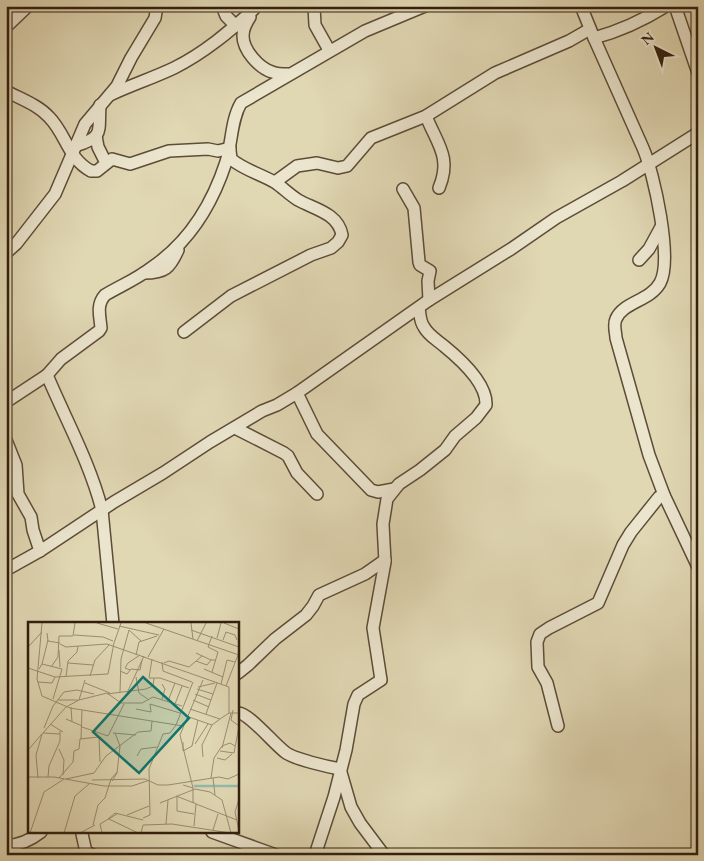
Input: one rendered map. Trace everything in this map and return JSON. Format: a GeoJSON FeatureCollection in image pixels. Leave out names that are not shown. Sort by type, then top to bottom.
{"type":"FeatureCollection","features":[{"type":"Feature","properties":{"kind":"street"},"geometry":{"type":"LineString","coordinates":[[6,27],[28,6]]}},
{"type":"Feature","properties":{"kind":"street"},"geometry":{"type":"LineString","coordinates":[[6,253],[16,244],[55,194],[85,124],[117,86],[155,18],[157,6]]}},
{"type":"Feature","properties":{"kind":"street"},"geometry":{"type":"LineString","coordinates":[[222,6],[226,16],[236,26]]}},
{"type":"Feature","properties":{"kind":"street"},"geometry":{"type":"LineString","coordinates":[[314,6],[315,24],[330,50]]}},
{"type":"Feature","properties":{"kind":"street"},"geometry":{"type":"LineString","coordinates":[[8,402],[47,375],[61,359],[99,331],[101,328],[100,300],[105,295],[144,273],[165,258],[192,230],[206,209],[218,185],[230,149],[236,111],[241,103],[288,74],[400,11],[425,6]]}},
{"type":"Feature","properties":{"kind":"street"},"geometry":{"type":"LineString","coordinates":[[581,6],[649,162],[664,244],[663,276],[660,284],[648,297],[636,302],[616,319],[616,338],[642,432],[664,495],[698,567]]}},
{"type":"Feature","properties":{"kind":"street"},"geometry":{"type":"LineString","coordinates":[[275,182],[296,166],[317,163],[338,168],[348,166],[371,138],[426,116],[495,73],[592,33],[622,30],[645,20],[666,6]]}},
{"type":"Feature","properties":{"kind":"street"},"geometry":{"type":"LineString","coordinates":[[675,6],[698,73]]}},
{"type":"Feature","properties":{"kind":"street"},"geometry":{"type":"LineString","coordinates":[[108,96],[173,68],[200,54],[236,26],[255,8]]}},
{"type":"Feature","properties":{"kind":"street"},"geometry":{"type":"LineString","coordinates":[[255,8],[244,27],[242,37],[244,43],[255,61],[265,69],[273,73],[288,74]]}},
{"type":"Feature","properties":{"kind":"street"},"geometry":{"type":"LineString","coordinates":[[6,91],[37,107],[48,116],[65,141],[91,171],[97,171],[112,159],[130,164],[180,150],[218,151],[230,149]]}},
{"type":"Feature","properties":{"kind":"street"},"geometry":{"type":"LineString","coordinates":[[74,151],[96,136],[99,128],[100,105]]}},
{"type":"Feature","properties":{"kind":"street"},"geometry":{"type":"LineString","coordinates":[[426,116],[444,154],[443,178],[439,188]]}},
{"type":"Feature","properties":{"kind":"street"},"geometry":{"type":"LineString","coordinates":[[6,570],[40,551],[114,502],[262,411],[277,405],[428,300],[511,249],[556,218],[622,181],[649,162],[698,133]]}},
{"type":"Feature","properties":{"kind":"street"},"geometry":{"type":"LineString","coordinates":[[96,136],[98,147],[106,163]]}},
{"type":"Feature","properties":{"kind":"street"},"geometry":{"type":"LineString","coordinates":[[184,332],[242,289],[311,255],[331,248],[338,242],[341,232],[333,218],[296,199],[275,182],[241,168],[231,159],[230,149]]}},
{"type":"Feature","properties":{"kind":"street"},"geometry":{"type":"LineString","coordinates":[[403,190],[414,208],[420,265],[430,271],[428,300]]}},
{"type":"Feature","properties":{"kind":"street"},"geometry":{"type":"LineString","coordinates":[[639,260],[649,249],[661,227]]}},
{"type":"Feature","properties":{"kind":"street"},"geometry":{"type":"LineString","coordinates":[[315,855],[330,814],[346,750],[354,704],[358,695],[381,680],[374,628],[385,560],[383,516],[387,499],[394,489],[445,450],[455,436],[476,418],[486,405],[484,391],[479,382],[423,326],[419,308]]}},
{"type":"Feature","properties":{"kind":"street"},"geometry":{"type":"LineString","coordinates":[[47,375],[98,493],[102,510],[113,622]]}},
{"type":"Feature","properties":{"kind":"street"},"geometry":{"type":"LineString","coordinates":[[296,393],[317,434],[371,490],[378,492],[394,489]]}},
{"type":"Feature","properties":{"kind":"street"},"geometry":{"type":"LineString","coordinates":[[235,428],[288,456],[297,473],[317,494]]}},
{"type":"Feature","properties":{"kind":"street"},"geometry":{"type":"LineString","coordinates":[[6,440],[17,473],[18,494],[31,517],[40,551]]}},
{"type":"Feature","properties":{"kind":"street"},"geometry":{"type":"LineString","coordinates":[[98,493],[114,502]]}},
{"type":"Feature","properties":{"kind":"street"},"geometry":{"type":"LineString","coordinates":[[558,726],[547,683],[538,667],[538,642],[540,634],[598,603],[631,532],[659,498],[664,495]]}},
{"type":"Feature","properties":{"kind":"street"},"geometry":{"type":"LineString","coordinates":[[239,672],[275,639],[306,615],[319,595],[365,574],[385,560]]}},
{"type":"Feature","properties":{"kind":"street"},"geometry":{"type":"LineString","coordinates":[[239,713],[246,716],[285,753],[340,769]]}},
{"type":"Feature","properties":{"kind":"street"},"geometry":{"type":"LineString","coordinates":[[340,769],[351,807],[360,823],[384,855]]}},
{"type":"Feature","properties":{"kind":"street"},"geometry":{"type":"LineString","coordinates":[[6,846],[14,846],[38,834]]}},
{"type":"Feature","properties":{"kind":"street"},"geometry":{"type":"LineString","coordinates":[[82,834],[86,852],[92,854]]}},
{"type":"Feature","properties":{"kind":"street"},"geometry":{"type":"LineString","coordinates":[[218,834],[276,855]]}}]}
